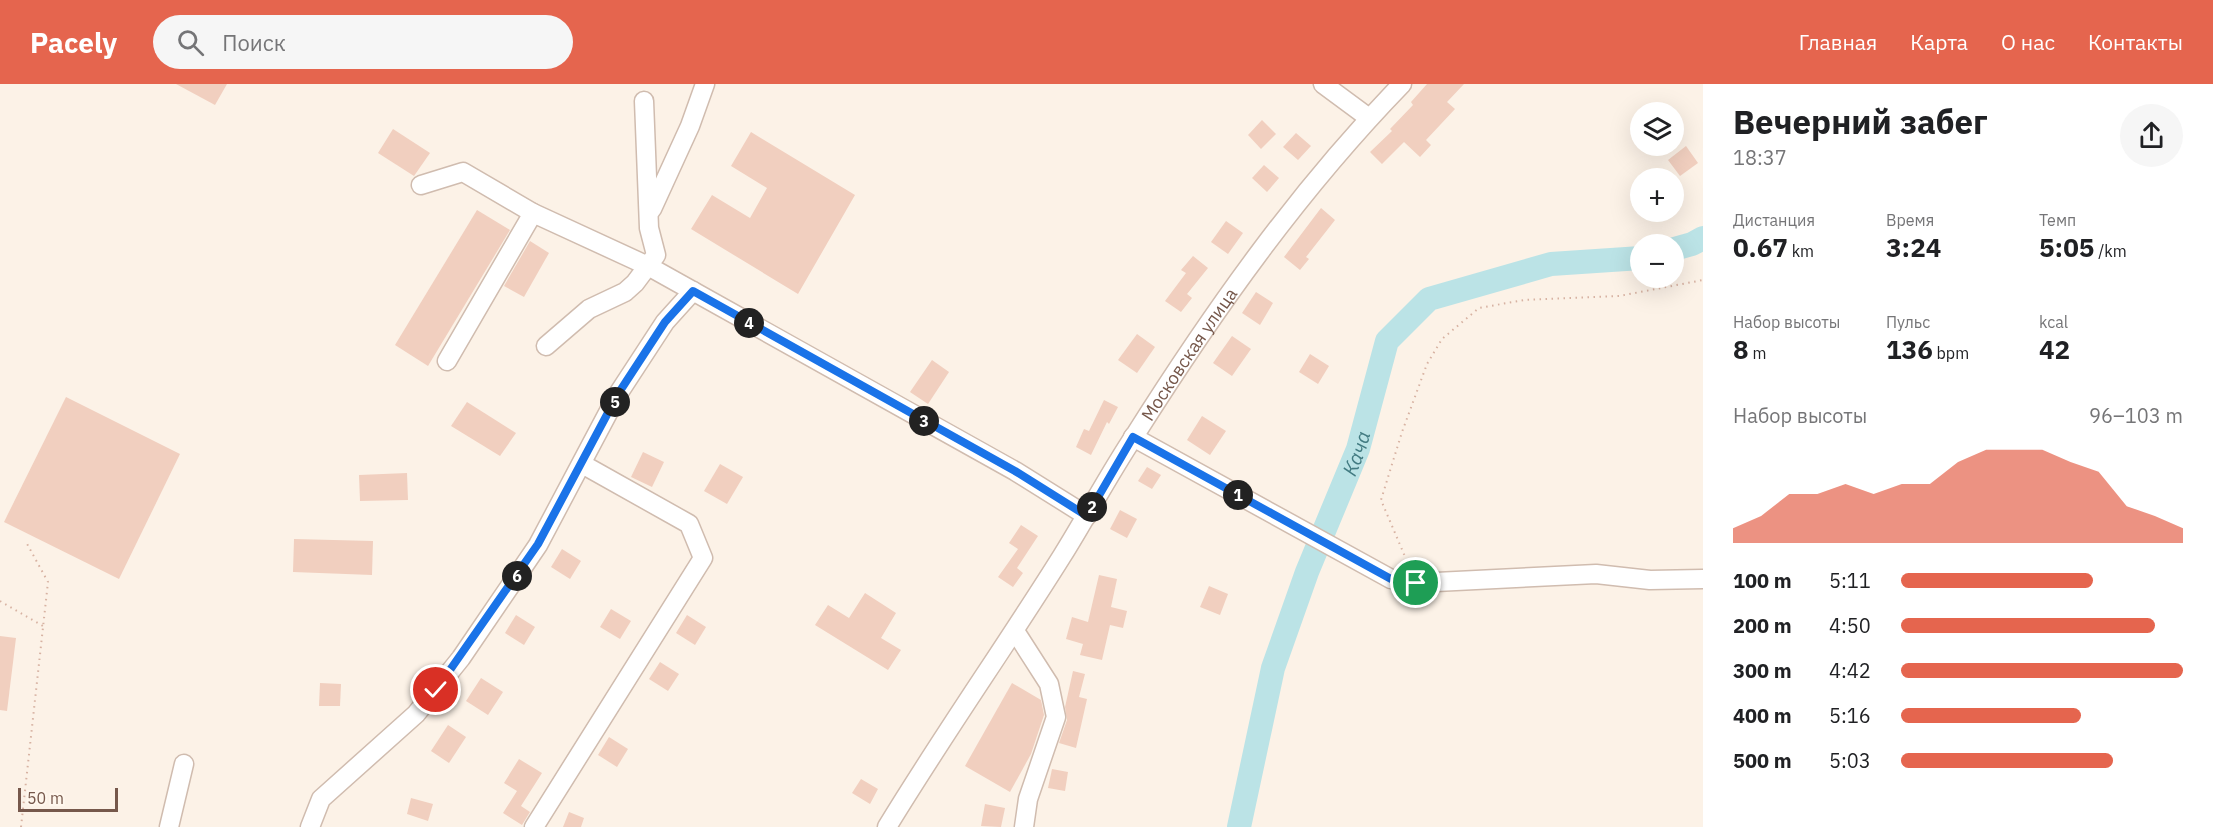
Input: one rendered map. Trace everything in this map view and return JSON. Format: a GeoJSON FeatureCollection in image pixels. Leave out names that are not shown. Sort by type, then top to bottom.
{"type":"FeatureCollection","features":[{"type":"Feature","properties":{"kind":"street"},"geometry":{"type":"LineString","coordinates":[[650,214],[690,126],[705,84]]}},
{"type":"Feature","properties":{"kind":"street"},"geometry":{"type":"LineString","coordinates":[[1323,84],[1370,117]]}},
{"type":"Feature","properties":{"kind":"street","name":"Московская улица"},"geometry":{"type":"LineString","coordinates":[[887,827],[933,751],[1015,631],[1133,437],[1229,292],[1304,194],[1370,117],[1402,84]]}},
{"type":"Feature","properties":{"kind":"street"},"geometry":{"type":"LineString","coordinates":[[546,346],[589,309],[625,292],[656,255],[649,228],[644,102]]}},
{"type":"Feature","properties":{"kind":"street"},"geometry":{"type":"LineString","coordinates":[[421,185],[463,172],[533,213],[648,266],[1015,471],[1087,516]]}},
{"type":"Feature","properties":{"kind":"street"},"geometry":{"type":"LineString","coordinates":[[447,361],[533,213]]}},
{"type":"Feature","properties":{"kind":"street"},"geometry":{"type":"LineString","coordinates":[[310,827],[321,799],[416,714],[461,658],[538,544],[618,394],[659,331],[693,291]]}},
{"type":"Feature","properties":{"kind":"street"},"geometry":{"type":"LineString","coordinates":[[1133,437],[1391,579],[1416,583],[1596,574],[1650,580],[1703,579]]}},
{"type":"Feature","properties":{"kind":"street"},"geometry":{"type":"LineString","coordinates":[[534,827],[703,558],[689,524],[582,464]]}},
{"type":"Feature","properties":{"kind":"street"},"geometry":{"type":"LineString","coordinates":[[1015,631],[1049,684],[1056,717],[1028,799],[1024,827]]}},
{"type":"Feature","properties":{"kind":"street"},"geometry":{"type":"LineString","coordinates":[[169,827],[184,764]]}},
{"type":"Feature","properties":{"kind":"path"},"geometry":{"type":"LineString","coordinates":[[1416,583],[1381,500],[1402,432],[1427,364],[1442,339],[1479,308],[1524,300],[1619,296],[1703,280]]}},
{"type":"Feature","properties":{"kind":"path"},"geometry":{"type":"LineString","coordinates":[[21,827],[48,582],[26,542]]}},
{"type":"Feature","properties":{"kind":"path"},"geometry":{"type":"LineString","coordinates":[[0,601],[43,626]]}},
{"type":"Feature","properties":{"kind":"building"},"geometry":{"type":"Polygon","coordinates":[[[176,84],[227,84],[215,105],[176,84]]]}},
{"type":"Feature","properties":{"kind":"building"},"geometry":{"type":"Polygon","coordinates":[[[1427,84],[1464,84],[1447,102],[1455,109],[1426,140],[1431,145],[1420,157],[1404,142],[1382,164],[1370,152],[1392,131],[1390,129],[1413,105],[1411,102],[1427,84]]]}},
{"type":"Feature","properties":{"kind":"building"},"geometry":{"type":"Polygon","coordinates":[[[1262,120],[1276,134],[1261,149],[1248,135],[1262,120]]]}},
{"type":"Feature","properties":{"kind":"building"},"geometry":{"type":"Polygon","coordinates":[[[393,129],[430,153],[414,176],[378,153],[393,129]]]}},
{"type":"Feature","properties":{"kind":"building"},"geometry":{"type":"Polygon","coordinates":[[[751,132],[855,195],[798,294],[691,229],[712,195],[750,218],[767,188],[731,166],[751,132]]]}},
{"type":"Feature","properties":{"kind":"building"},"geometry":{"type":"Polygon","coordinates":[[[1296,133],[1311,146],[1298,160],[1283,147],[1296,133]]]}},
{"type":"Feature","properties":{"kind":"building"},"geometry":{"type":"Polygon","coordinates":[[[1686,146],[1698,163],[1684,173],[1684,168],[1674,168],[1668,160],[1673,156],[1684,156],[1686,146]]]}},
{"type":"Feature","properties":{"kind":"building"},"geometry":{"type":"Polygon","coordinates":[[[1264,165],[1279,178],[1267,192],[1252,178],[1264,165]]]}},
{"type":"Feature","properties":{"kind":"building"},"geometry":{"type":"Polygon","coordinates":[[[1321,208],[1335,220],[1306,257],[1309,259],[1300,270],[1284,257],[1321,208]]]}},
{"type":"Feature","properties":{"kind":"building"},"geometry":{"type":"Polygon","coordinates":[[[477,210],[510,230],[428,366],[395,345],[477,210]]]}},
{"type":"Feature","properties":{"kind":"building"},"geometry":{"type":"Polygon","coordinates":[[[1226,221],[1243,233],[1228,254],[1211,242],[1226,221]]]}},
{"type":"Feature","properties":{"kind":"building"},"geometry":{"type":"Polygon","coordinates":[[[530,241],[549,253],[524,297],[504,286],[530,241]]]}},
{"type":"Feature","properties":{"kind":"building"},"geometry":{"type":"Polygon","coordinates":[[[1193,256],[1208,268],[1187,294],[1192,298],[1181,312],[1165,301],[1186,273],[1181,270],[1193,256]]]}},
{"type":"Feature","properties":{"kind":"building"},"geometry":{"type":"Polygon","coordinates":[[[1256,292],[1273,303],[1260,325],[1242,313],[1256,292]]]}},
{"type":"Feature","properties":{"kind":"building"},"geometry":{"type":"Polygon","coordinates":[[[1137,334],[1155,347],[1137,373],[1118,360],[1137,334]]]}},
{"type":"Feature","properties":{"kind":"building"},"geometry":{"type":"Polygon","coordinates":[[[1232,336],[1251,349],[1232,376],[1213,363],[1232,336]]]}},
{"type":"Feature","properties":{"kind":"building"},"geometry":{"type":"Polygon","coordinates":[[[1310,354],[1329,366],[1318,384],[1299,372],[1310,354]]]}},
{"type":"Feature","properties":{"kind":"building"},"geometry":{"type":"Polygon","coordinates":[[[932,360],[949,372],[928,404],[910,392],[932,360]]]}},
{"type":"Feature","properties":{"kind":"building"},"geometry":{"type":"Polygon","coordinates":[[[66,397],[180,454],[119,579],[4,522],[66,397]]]}},
{"type":"Feature","properties":{"kind":"building"},"geometry":{"type":"Polygon","coordinates":[[[1104,400],[1118,407],[1109,424],[1107,422],[1091,455],[1076,447],[1084,429],[1089,431],[1104,400]]]}},
{"type":"Feature","properties":{"kind":"building"},"geometry":{"type":"Polygon","coordinates":[[[467,402],[516,433],[500,456],[451,426],[467,402]]]}},
{"type":"Feature","properties":{"kind":"building"},"geometry":{"type":"Polygon","coordinates":[[[1202,416],[1226,431],[1210,455],[1187,440],[1202,416]]]}},
{"type":"Feature","properties":{"kind":"building"},"geometry":{"type":"Polygon","coordinates":[[[643,452],[664,462],[652,487],[631,477],[643,452]]]}},
{"type":"Feature","properties":{"kind":"building"},"geometry":{"type":"Polygon","coordinates":[[[720,464],[743,477],[727,504],[704,491],[720,464]]]}},
{"type":"Feature","properties":{"kind":"building"},"geometry":{"type":"Polygon","coordinates":[[[1147,467],[1161,475],[1152,489],[1138,481],[1147,467]]]}},
{"type":"Feature","properties":{"kind":"building"},"geometry":{"type":"Polygon","coordinates":[[[407,473],[408,500],[360,501],[359,475],[407,473]]]}},
{"type":"Feature","properties":{"kind":"building"},"geometry":{"type":"Polygon","coordinates":[[[1120,510],[1137,519],[1127,538],[1110,529],[1120,510]]]}},
{"type":"Feature","properties":{"kind":"building"},"geometry":{"type":"Polygon","coordinates":[[[1021,525],[1038,536],[1017,568],[1023,573],[1013,587],[998,577],[1018,549],[1009,543],[1021,525]]]}},
{"type":"Feature","properties":{"kind":"building"},"geometry":{"type":"Polygon","coordinates":[[[294,539],[373,541],[372,575],[293,572],[294,539]]]}},
{"type":"Feature","properties":{"kind":"building"},"geometry":{"type":"Polygon","coordinates":[[[562,549],[581,561],[570,579],[551,567],[562,549]]]}},
{"type":"Feature","properties":{"kind":"building"},"geometry":{"type":"Polygon","coordinates":[[[1099,575],[1117,579],[1111,607],[1127,611],[1123,628],[1110,625],[1102,660],[1080,655],[1083,644],[1066,639],[1072,617],[1088,622],[1099,575]]]}},
{"type":"Feature","properties":{"kind":"building"},"geometry":{"type":"Polygon","coordinates":[[[1209,586],[1228,594],[1220,615],[1200,607],[1209,586]]]}},
{"type":"Feature","properties":{"kind":"building"},"geometry":{"type":"Polygon","coordinates":[[[865,593],[896,613],[881,638],[901,650],[888,670],[815,625],[828,605],[849,618],[865,593]]]}},
{"type":"Feature","properties":{"kind":"building"},"geometry":{"type":"Polygon","coordinates":[[[611,609],[631,621],[620,639],[600,627],[611,609]]]}},
{"type":"Feature","properties":{"kind":"building"},"geometry":{"type":"Polygon","coordinates":[[[516,615],[535,627],[524,645],[505,633],[516,615]]]}},
{"type":"Feature","properties":{"kind":"building"},"geometry":{"type":"Polygon","coordinates":[[[687,615],[706,627],[695,645],[676,633],[687,615]]]}},
{"type":"Feature","properties":{"kind":"building"},"geometry":{"type":"Polygon","coordinates":[[[0,636],[16,638],[7,711],[0,710],[0,636]]]}},
{"type":"Feature","properties":{"kind":"building"},"geometry":{"type":"Polygon","coordinates":[[[660,662],[679,674],[668,691],[649,679],[660,662]]]}},
{"type":"Feature","properties":{"kind":"building"},"geometry":{"type":"Polygon","coordinates":[[[1073,671],[1085,674],[1079,697],[1087,699],[1076,748],[1059,743],[1067,720],[1065,707],[1073,671]]]}},
{"type":"Feature","properties":{"kind":"building"},"geometry":{"type":"Polygon","coordinates":[[[481,678],[503,692],[488,715],[466,701],[481,678]]]}},
{"type":"Feature","properties":{"kind":"building"},"geometry":{"type":"Polygon","coordinates":[[[320,683],[341,684],[340,706],[319,706],[320,683]]]}},
{"type":"Feature","properties":{"kind":"building"},"geometry":{"type":"Polygon","coordinates":[[[1012,683],[1041,700],[1044,715],[1031,754],[1010,792],[965,766],[1012,683]]]}},
{"type":"Feature","properties":{"kind":"building"},"geometry":{"type":"Polygon","coordinates":[[[448,725],[466,737],[449,763],[431,751],[448,725]]]}},
{"type":"Feature","properties":{"kind":"building"},"geometry":{"type":"Polygon","coordinates":[[[609,737],[628,749],[617,767],[598,755],[609,737]]]}},
{"type":"Feature","properties":{"kind":"building"},"geometry":{"type":"Polygon","coordinates":[[[519,759],[542,773],[521,806],[530,812],[522,825],[503,813],[517,791],[504,783],[519,759]]]}},
{"type":"Feature","properties":{"kind":"building"},"geometry":{"type":"Polygon","coordinates":[[[1052,769],[1068,772],[1065,791],[1048,788],[1052,769]]]}},
{"type":"Feature","properties":{"kind":"building"},"geometry":{"type":"Polygon","coordinates":[[[861,779],[878,789],[870,804],[852,793],[861,779]]]}},
{"type":"Feature","properties":{"kind":"building"},"geometry":{"type":"Polygon","coordinates":[[[411,798],[433,804],[428,821],[407,814],[411,798]]]}},
{"type":"Feature","properties":{"kind":"building"},"geometry":{"type":"Polygon","coordinates":[[[985,804],[1005,808],[1001,827],[981,826],[985,804]]]}},
{"type":"Feature","properties":{"kind":"building"},"geometry":{"type":"Polygon","coordinates":[[[569,812],[584,818],[581,827],[563,827],[569,812]]]}},
{"type":"Feature","properties":{"kind":"waterway","name":"Кача"},"geometry":{"type":"LineString","coordinates":[[1684,246],[1703,238]]}},
{"type":"Feature","properties":{"kind":"waterway","name":"Кача"},"geometry":{"type":"LineString","coordinates":[[1239,827],[1273,668],[1307,572],[1358,449],[1387,341],[1429,299],[1551,264],[1630,259]]}},
{"type":"Feature","properties":{"kind":"route"},"geometry":{"type":"LineString","coordinates":[[436,690],[461,658],[538,544],[618,394],[665,322],[693,291],[1015,471],[1087,516],[1133,437],[1391,579],[1416,583]]}}]}
